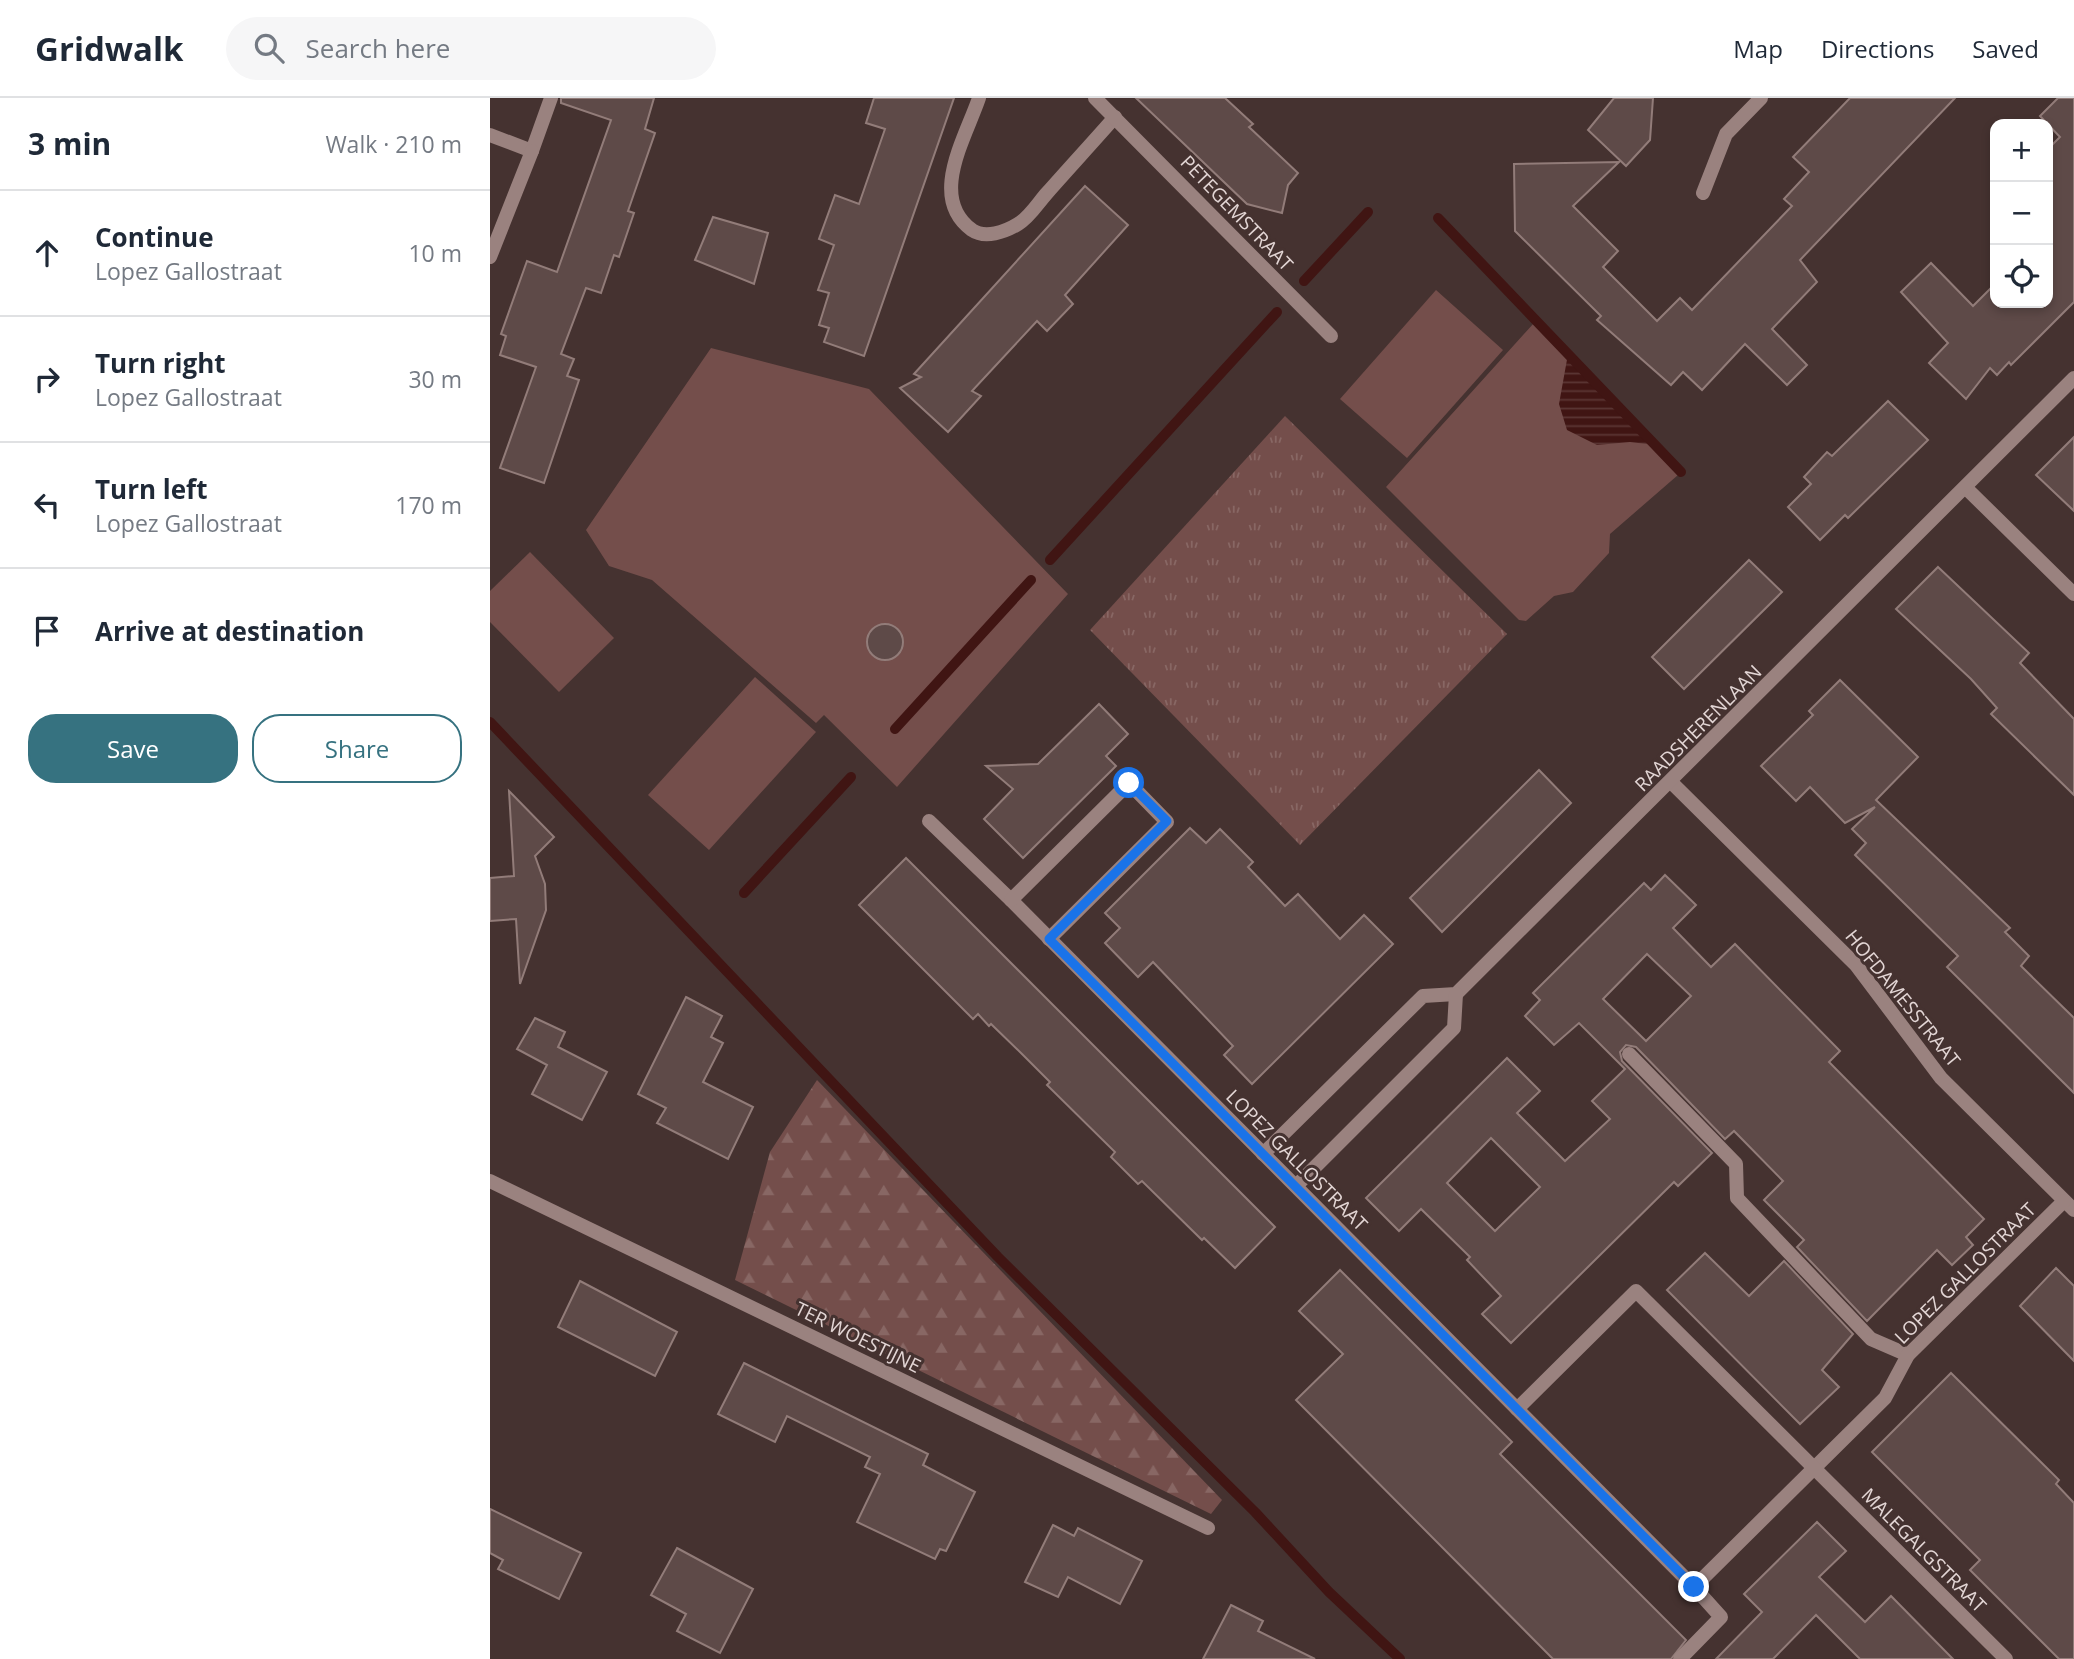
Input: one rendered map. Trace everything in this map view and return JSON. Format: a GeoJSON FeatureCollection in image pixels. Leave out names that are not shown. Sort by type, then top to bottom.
{"type":"FeatureCollection","features":[{"type":"Feature","properties":{"kind":"street"},"geometry":{"type":"LineString","coordinates":[[490,257],[551,98]]}},
{"type":"Feature","properties":{"kind":"street"},"geometry":{"type":"LineString","coordinates":[[979,98],[951,178],[949,194],[953,210],[962,223],[978,234],[997,233],[1020,223],[1115,117]]}},
{"type":"Feature","properties":{"kind":"street","name":"PETEGEMSTRAAT"},"geometry":{"type":"LineString","coordinates":[[1095,98],[1331,336]]}},
{"type":"Feature","properties":{"kind":"street"},"geometry":{"type":"LineString","coordinates":[[1703,193],[1726,134],[1761,98]]}},
{"type":"Feature","properties":{"kind":"street"},"geometry":{"type":"LineString","coordinates":[[490,135],[532,151]]}},
{"type":"Feature","properties":{"kind":"street","name":"RAADSHERENLAAN"},"geometry":{"type":"LineString","coordinates":[[1456,995],[2074,378]]}},
{"type":"Feature","properties":{"kind":"street"},"geometry":{"type":"LineString","coordinates":[[1966,488],[2074,594]]}},
{"type":"Feature","properties":{"kind":"street","name":"HOFDAMESSTRAAT"},"geometry":{"type":"LineString","coordinates":[[1671,782],[1856,965],[1941,1078],[2069,1206]]}},
{"type":"Feature","properties":{"kind":"street"},"geometry":{"type":"LineString","coordinates":[[1011,900],[1129,783],[1167,821],[1049,939]]}},
{"type":"Feature","properties":{"kind":"street","name":"LOPEZ GALLOSTRAAT"},"geometry":{"type":"LineString","coordinates":[[929,821],[1296,1186],[1721,1617],[1680,1659]]}},
{"type":"Feature","properties":{"kind":"street"},"geometry":{"type":"LineString","coordinates":[[1263,1154],[1423,996],[1456,995],[1454,1028],[1296,1186]]}},
{"type":"Feature","properties":{"kind":"street"},"geometry":{"type":"LineString","coordinates":[[1629,1054],[1736,1164],[1737,1198],[1871,1339],[1908,1355]]}},
{"type":"Feature","properties":{"kind":"street","name":"TER WOESTIJNE"},"geometry":{"type":"LineString","coordinates":[[490,1181],[1208,1528]]}},
{"type":"Feature","properties":{"kind":"street","name":"LOPEZ GALLOSTRAAT"},"geometry":{"type":"LineString","coordinates":[[1694,1587],[1885,1398],[1908,1355],[2069,1206]]}},
{"type":"Feature","properties":{"kind":"street"},"geometry":{"type":"LineString","coordinates":[[1517,1409],[1636,1291],[1814,1468]]}},
{"type":"Feature","properties":{"kind":"street","name":"MALEGALGSTRAAT"},"geometry":{"type":"LineString","coordinates":[[1814,1468],[2006,1659]]}},
{"type":"Feature","properties":{"kind":"green space"},"geometry":{"type":"Polygon","coordinates":[[[1436,290],[1503,350],[1407,458],[1340,399],[1436,290]]]}},
{"type":"Feature","properties":{"kind":"green space"},"geometry":{"type":"Polygon","coordinates":[[[1534,323],[1678,475],[1610,534],[1609,553],[1573,592],[1554,596],[1526,621],[1519,620],[1386,487],[1534,323]]]}},
{"type":"Feature","properties":{"kind":"green space"},"geometry":{"type":"Polygon","coordinates":[[[711,348],[869,389],[1068,594],[897,787],[824,715],[816,723],[652,580],[609,566],[586,530],[711,348]]]}},
{"type":"Feature","properties":{"kind":"green space"},"geometry":{"type":"Polygon","coordinates":[[[1285,416],[1507,634],[1300,845],[1090,630],[1285,416]]]}},
{"type":"Feature","properties":{"kind":"green space"},"geometry":{"type":"Polygon","coordinates":[[[530,552],[614,638],[559,692],[490,622],[490,591],[530,552]]]}},
{"type":"Feature","properties":{"kind":"green space"},"geometry":{"type":"Polygon","coordinates":[[[755,677],[816,732],[709,850],[648,795],[755,677]]]}},
{"type":"Feature","properties":{"kind":"green space"},"geometry":{"type":"Polygon","coordinates":[[[817,1080],[1222,1500],[1211,1514],[735,1280],[770,1152],[817,1080]]]}},
{"type":"Feature","properties":{"kind":"shaded area"},"geometry":{"type":"Polygon","coordinates":[[[1568,354],[1655,445],[1630,442],[1597,445],[1567,430],[1559,404],[1568,354]]]}},
{"type":"Feature","properties":{"kind":"building"},"geometry":{"type":"Polygon","coordinates":[[[561,98],[654,98],[645,129],[655,133],[628,211],[634,213],[619,257],[614,255],[601,293],[586,288],[561,354],[574,359],[567,376],[579,380],[544,483],[500,468],[536,367],[500,355],[506,336],[501,334],[527,261],[557,272],[611,120],[561,103],[561,98]]]}},
{"type":"Feature","properties":{"kind":"building"},"geometry":{"type":"Polygon","coordinates":[[[874,98],[954,98],[864,356],[824,342],[829,328],[819,325],[829,293],[818,290],[834,245],[819,239],[835,195],[859,204],[885,129],[866,123],[874,98]]]}},
{"type":"Feature","properties":{"kind":"building"},"geometry":{"type":"Polygon","coordinates":[[[1136,98],[1225,98],[1253,124],[1249,127],[1298,173],[1288,185],[1282,213],[1247,204],[1136,98]]]}},
{"type":"Feature","properties":{"kind":"building"},"geometry":{"type":"Polygon","coordinates":[[[1614,98],[1653,98],[1650,140],[1626,166],[1588,130],[1614,98]]]}},
{"type":"Feature","properties":{"kind":"building"},"geometry":{"type":"Polygon","coordinates":[[[1850,98],[1955,98],[1800,260],[1817,282],[1772,329],[1807,365],[1787,385],[1745,344],[1702,390],[1683,372],[1671,385],[1597,320],[1601,316],[1515,231],[1514,164],[1619,162],[1573,206],[1618,251],[1603,267],[1657,321],[1680,298],[1692,310],[1792,206],[1784,199],[1809,172],[1793,157],[1850,98]]]}},
{"type":"Feature","properties":{"kind":"building"},"geometry":{"type":"Polygon","coordinates":[[[2058,98],[2074,98],[2074,302],[2011,365],[2009,362],[1997,375],[1990,368],[1966,399],[1929,363],[1948,343],[1901,292],[1931,263],[1973,306],[1990,289],[1990,308],[2053,308],[2053,144],[2060,137],[2053,130],[2053,119],[2043,119],[2040,116],[2058,98]]]}},
{"type":"Feature","properties":{"kind":"building"},"geometry":{"type":"Polygon","coordinates":[[[1085,186],[1128,225],[1065,295],[1073,304],[1047,331],[1037,321],[972,391],[981,396],[948,432],[900,388],[921,377],[914,374],[1085,186]]]}},
{"type":"Feature","properties":{"kind":"building"},"geometry":{"type":"Polygon","coordinates":[[[713,217],[768,233],[754,284],[695,260],[713,217]]]}},
{"type":"Feature","properties":{"kind":"building"},"geometry":{"type":"Polygon","coordinates":[[[1888,401],[1928,440],[1848,518],[1845,515],[1820,540],[1788,507],[1811,484],[1804,477],[1827,452],[1832,456],[1888,401]]]}},
{"type":"Feature","properties":{"kind":"building"},"geometry":{"type":"Polygon","coordinates":[[[2074,437],[2074,511],[2036,475],[2074,437]]]}},
{"type":"Feature","properties":{"kind":"building"},"geometry":{"type":"Polygon","coordinates":[[[1749,560],[1782,592],[1684,689],[1652,657],[1749,560]]]}},
{"type":"Feature","properties":{"kind":"building"},"geometry":{"type":"Polygon","coordinates":[[[1938,567],[2029,653],[2020,663],[2074,719],[2074,795],[1991,714],[1997,708],[1971,679],[1896,609],[1938,567]]]}},
{"type":"Feature","properties":{"kind":"building"},"geometry":{"type":"Polygon","coordinates":[[[885,624],[897,630],[903,642],[897,654],[885,660],[873,654],[867,642],[873,630],[885,624]]]}},
{"type":"Feature","properties":{"kind":"building"},"geometry":{"type":"Polygon","coordinates":[[[1840,680],[1918,757],[1876,800],[2010,928],[2005,932],[2029,956],[2021,966],[2074,1018],[2074,1093],[1947,967],[1958,956],[1855,855],[1866,843],[1852,829],[1875,807],[1845,823],[1810,787],[1796,801],[1761,766],[1813,715],[1809,711],[1840,680]]]}},
{"type":"Feature","properties":{"kind":"building"},"geometry":{"type":"Polygon","coordinates":[[[1099,704],[1128,734],[1106,756],[1116,766],[1023,858],[984,819],[1013,789],[986,766],[1038,764],[1099,704]]]}},
{"type":"Feature","properties":{"kind":"building"},"geometry":{"type":"Polygon","coordinates":[[[1539,770],[1571,803],[1442,932],[1410,898],[1539,770]]]}},
{"type":"Feature","properties":{"kind":"building"},"geometry":{"type":"Polygon","coordinates":[[[509,791],[554,837],[535,856],[545,884],[546,910],[520,984],[516,919],[490,921],[490,878],[514,876],[509,791]]]}},
{"type":"Feature","properties":{"kind":"building"},"geometry":{"type":"Polygon","coordinates":[[[1190,828],[1206,843],[1220,829],[1253,862],[1248,867],[1285,906],[1298,894],[1340,939],[1364,915],[1393,944],[1252,1084],[1224,1055],[1233,1046],[1153,962],[1138,977],[1105,943],[1120,928],[1105,913],[1190,828]]]}},
{"type":"Feature","properties":{"kind":"building"},"geometry":{"type":"Polygon","coordinates":[[[906,858],[1275,1227],[1235,1268],[1142,1181],[1138,1184],[1111,1157],[1115,1152],[1047,1085],[1050,1082],[1022,1054],[978,1014],[973,1019],[859,905],[906,858]]]}},
{"type":"Feature","properties":{"kind":"building"},"geometry":{"type":"Polygon","coordinates":[[[1665,875],[1696,905],[1673,928],[1711,967],[1735,944],[1840,1051],[1829,1062],[1984,1219],[1966,1237],[1973,1245],[1952,1265],[1937,1250],[1867,1321],[1797,1247],[1804,1240],[1764,1200],[1783,1181],[1734,1131],[1725,1139],[1636,1047],[1626,1045],[1620,1052],[1622,1061],[1712,1153],[1678,1186],[1674,1182],[1511,1343],[1482,1314],[1501,1296],[1467,1260],[1470,1257],[1421,1209],[1399,1231],[1366,1198],[1507,1058],[1540,1091],[1517,1113],[1565,1161],[1610,1119],[1592,1101],[1625,1069],[1579,1023],[1554,1045],[1525,1016],[1540,1000],[1533,993],[1644,883],[1651,890],[1665,875]],[[1647,954],[1603,999],[1646,1041],[1691,996],[1647,954]],[[1491,1138],[1447,1183],[1495,1231],[1540,1187],[1491,1138]]]}},
{"type":"Feature","properties":{"kind":"building"},"geometry":{"type":"Polygon","coordinates":[[[686,997],[722,1016],[711,1037],[723,1043],[703,1082],[753,1107],[728,1159],[657,1123],[666,1108],[638,1094],[686,997]]]}},
{"type":"Feature","properties":{"kind":"building"},"geometry":{"type":"Polygon","coordinates":[[[535,1018],[565,1032],[558,1047],[607,1072],[582,1120],[532,1094],[547,1065],[517,1049],[535,1018]]]}},
{"type":"Feature","properties":{"kind":"building"},"geometry":{"type":"Polygon","coordinates":[[[1705,1253],[1749,1296],[1784,1261],[1853,1334],[1822,1370],[1839,1387],[1800,1424],[1667,1290],[1705,1253]]]}},
{"type":"Feature","properties":{"kind":"building"},"geometry":{"type":"Polygon","coordinates":[[[2056,1268],[2074,1286],[2074,1361],[2020,1306],[2056,1268]]]}},
{"type":"Feature","properties":{"kind":"building"},"geometry":{"type":"Polygon","coordinates":[[[1340,1270],[1512,1442],[1500,1454],[1686,1640],[1671,1659],[1553,1659],[1296,1400],[1343,1354],[1299,1311],[1340,1270]]]}},
{"type":"Feature","properties":{"kind":"building"},"geometry":{"type":"Polygon","coordinates":[[[580,1281],[677,1332],[655,1376],[558,1327],[580,1281]]]}},
{"type":"Feature","properties":{"kind":"building"},"geometry":{"type":"Polygon","coordinates":[[[744,1363],[928,1454],[923,1465],[975,1492],[946,1551],[940,1549],[935,1559],[857,1522],[880,1474],[865,1467],[870,1457],[787,1416],[775,1442],[718,1414],[744,1363]]]}},
{"type":"Feature","properties":{"kind":"building"},"geometry":{"type":"Polygon","coordinates":[[[1951,1373],[2059,1480],[2056,1484],[2074,1503],[2074,1659],[2059,1659],[1970,1570],[1980,1560],[1872,1452],[1951,1373]]]}},
{"type":"Feature","properties":{"kind":"building"},"geometry":{"type":"Polygon","coordinates":[[[490,1509],[581,1553],[559,1599],[498,1569],[503,1560],[490,1553],[490,1509]]]}},
{"type":"Feature","properties":{"kind":"building"},"geometry":{"type":"Polygon","coordinates":[[[1817,1522],[1846,1551],[1819,1577],[1865,1622],[1891,1596],[1953,1659],[1860,1659],[1816,1615],[1773,1659],[1716,1659],[1762,1612],[1744,1594],[1817,1522]]]}},
{"type":"Feature","properties":{"kind":"building"},"geometry":{"type":"Polygon","coordinates":[[[1053,1525],[1074,1536],[1078,1528],[1142,1561],[1120,1604],[1068,1577],[1058,1597],[1025,1582],[1053,1525]]]}},
{"type":"Feature","properties":{"kind":"building"},"geometry":{"type":"Polygon","coordinates":[[[677,1548],[753,1589],[720,1653],[677,1631],[686,1614],[651,1595],[677,1548]]]}},
{"type":"Feature","properties":{"kind":"building"},"geometry":{"type":"Polygon","coordinates":[[[1231,1605],[1263,1621],[1258,1631],[1315,1659],[1203,1659],[1231,1605]]]}},
{"type":"Feature","properties":{"kind":"waterway"},"geometry":{"type":"LineString","coordinates":[[1304,281],[1368,212]]}},
{"type":"Feature","properties":{"kind":"waterway"},"geometry":{"type":"LineString","coordinates":[[1438,218],[1681,472]]}},
{"type":"Feature","properties":{"kind":"waterway"},"geometry":{"type":"LineString","coordinates":[[1050,560],[1277,312]]}},
{"type":"Feature","properties":{"kind":"waterway"},"geometry":{"type":"LineString","coordinates":[[895,729],[1031,580]]}},
{"type":"Feature","properties":{"kind":"waterway"},"geometry":{"type":"LineString","coordinates":[[490,722],[998,1257],[1255,1512],[1329,1592],[1400,1659]]}},
{"type":"Feature","properties":{"kind":"waterway"},"geometry":{"type":"LineString","coordinates":[[744,893],[851,777]]}},
{"type":"Feature","properties":{"kind":"route"},"geometry":{"type":"LineString","coordinates":[[1129,783],[1167,821],[1049,939],[1694,1587]]}}]}
